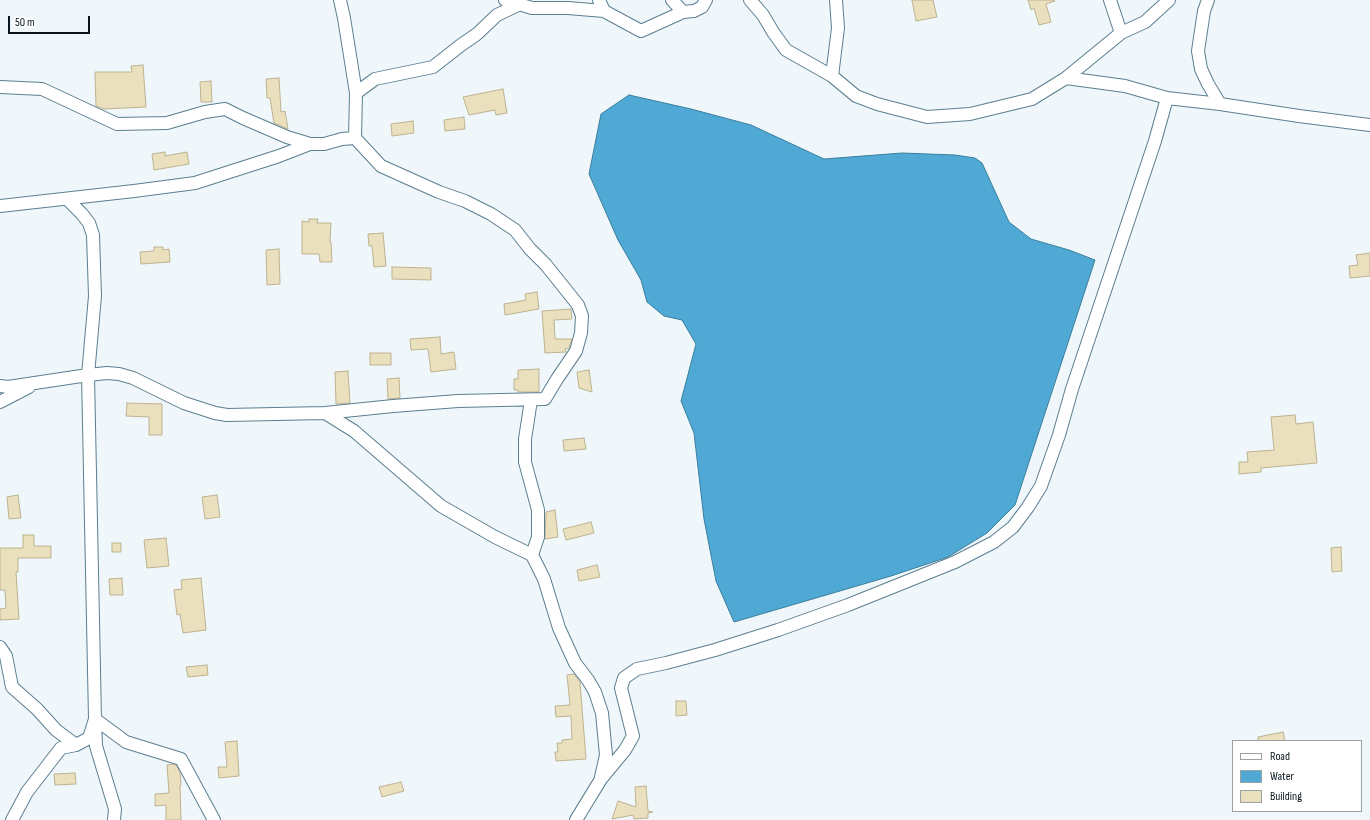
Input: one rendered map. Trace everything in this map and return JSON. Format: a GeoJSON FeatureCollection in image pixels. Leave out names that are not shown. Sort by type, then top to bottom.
{"type":"FeatureCollection","features":[{"type":"Feature","properties":{"kind":"street"},"geometry":{"type":"LineString","coordinates":[[0,386],[8,387],[107,373],[119,374],[134,378],[184,403],[215,413],[227,415],[325,413],[458,400],[545,399],[556,379],[576,352],[581,333],[582,316],[578,305],[546,265],[530,249],[515,230],[491,214],[465,201],[439,192],[381,166],[354,138],[356,93],[340,0]]}},
{"type":"Feature","properties":{"kind":"street"},"geometry":{"type":"LineString","coordinates":[[505,0],[532,8],[601,6],[641,31],[683,12],[694,11],[702,7],[706,0]]}},
{"type":"Feature","properties":{"kind":"street"},"geometry":{"type":"LineString","coordinates":[[672,0],[683,12]]}},
{"type":"Feature","properties":{"kind":"street"},"geometry":{"type":"LineString","coordinates":[[750,0],[763,15],[786,50],[832,76],[856,96],[877,104],[928,116],[970,114],[1032,99],[1066,78],[1121,34],[1146,22],[1169,0]]}},
{"type":"Feature","properties":{"kind":"street"},"geometry":{"type":"LineString","coordinates":[[832,76],[838,28],[836,0]]}},
{"type":"Feature","properties":{"kind":"street"},"geometry":{"type":"LineString","coordinates":[[1110,0],[1121,34]]}},
{"type":"Feature","properties":{"kind":"street"},"geometry":{"type":"LineString","coordinates":[[1208,0],[1204,11],[1198,51],[1201,69],[1220,104]]}},
{"type":"Feature","properties":{"kind":"street"},"geometry":{"type":"LineString","coordinates":[[356,93],[375,79],[433,66],[477,34],[497,15],[520,4]]}},
{"type":"Feature","properties":{"kind":"street"},"geometry":{"type":"LineString","coordinates":[[1066,78],[1125,86],[1167,98],[1370,125]]}},
{"type":"Feature","properties":{"kind":"street"},"geometry":{"type":"LineString","coordinates":[[0,87],[42,89],[117,124],[167,123],[205,112],[225,109],[287,137],[310,144],[324,144],[342,139],[354,138]]}},
{"type":"Feature","properties":{"kind":"street"},"geometry":{"type":"LineString","coordinates":[[576,820],[601,779],[625,750],[633,736],[621,688],[624,678],[637,670],[722,648],[848,605],[955,562],[994,542],[1013,527],[1028,507],[1040,486],[1056,442],[1155,141],[1167,98]]}},
{"type":"Feature","properties":{"kind":"street"},"geometry":{"type":"LineString","coordinates":[[0,206],[195,183],[279,156],[310,144]]}},
{"type":"Feature","properties":{"kind":"street"},"geometry":{"type":"LineString","coordinates":[[66,199],[89,223],[93,235],[95,296],[88,375],[95,719],[96,746],[115,809],[114,820]]}},
{"type":"Feature","properties":{"kind":"street"},"geometry":{"type":"LineString","coordinates":[[0,402],[37,383]]}},
{"type":"Feature","properties":{"kind":"street"},"geometry":{"type":"LineString","coordinates":[[531,400],[525,439],[525,462],[538,510],[538,537],[532,556]]}},
{"type":"Feature","properties":{"kind":"street"},"geometry":{"type":"LineString","coordinates":[[325,413],[354,431],[441,506],[532,556],[544,579],[559,628],[575,663],[595,692],[602,713],[606,755],[601,779]]}},
{"type":"Feature","properties":{"kind":"street"},"geometry":{"type":"LineString","coordinates":[[0,647],[6,656],[12,687],[37,709],[56,730],[76,745]]}},
{"type":"Feature","properties":{"kind":"street"},"geometry":{"type":"LineString","coordinates":[[12,820],[27,792],[61,748],[76,745],[89,738],[95,719]]}},
{"type":"Feature","properties":{"kind":"street"},"geometry":{"type":"LineString","coordinates":[[95,719],[126,742],[181,759],[214,820]]}},
{"type":"Feature","properties":{"kind":"water"},"geometry":{"type":"Polygon","coordinates":[[[629,95],[691,109],[751,125],[824,159],[902,153],[955,155],[975,158],[982,163],[1009,222],[1031,239],[1069,250],[1095,260],[1015,505],[987,533],[948,557],[891,576],[734,622],[716,581],[704,519],[694,433],[681,401],[696,344],[682,320],[664,316],[647,302],[641,280],[618,240],[589,174],[601,114],[629,95]]]}},
{"type":"Feature","properties":{"kind":"building"},"geometry":{"type":"Polygon","coordinates":[[[912,0],[933,0],[937,17],[916,21],[912,0]]]}},
{"type":"Feature","properties":{"kind":"building"},"geometry":{"type":"Polygon","coordinates":[[[1028,0],[1054,0],[1055,1],[1046,4],[1051,22],[1039,25],[1034,8],[1031,10],[1028,0]]]}},
{"type":"Feature","properties":{"kind":"building"},"geometry":{"type":"Polygon","coordinates":[[[143,65],[146,107],[104,109],[96,106],[95,72],[132,72],[131,66],[143,65]]]}},
{"type":"Feature","properties":{"kind":"building"},"geometry":{"type":"Polygon","coordinates":[[[279,78],[281,112],[285,111],[288,129],[274,123],[270,98],[267,98],[266,79],[279,78]]]}},
{"type":"Feature","properties":{"kind":"building"},"geometry":{"type":"Polygon","coordinates":[[[211,81],[212,102],[201,102],[200,82],[211,81]]]}},
{"type":"Feature","properties":{"kind":"building"},"geometry":{"type":"Polygon","coordinates":[[[503,89],[507,113],[496,115],[495,110],[469,115],[463,97],[503,89]]]}},
{"type":"Feature","properties":{"kind":"building"},"geometry":{"type":"Polygon","coordinates":[[[464,117],[465,129],[445,131],[444,120],[464,117]]]}},
{"type":"Feature","properties":{"kind":"building"},"geometry":{"type":"Polygon","coordinates":[[[413,121],[414,133],[392,136],[391,124],[413,121]]]}},
{"type":"Feature","properties":{"kind":"building"},"geometry":{"type":"Polygon","coordinates":[[[165,152],[165,156],[187,152],[189,164],[154,170],[152,154],[165,152]]]}},
{"type":"Feature","properties":{"kind":"building"},"geometry":{"type":"Polygon","coordinates":[[[309,219],[318,219],[317,223],[331,223],[330,242],[332,262],[320,262],[319,254],[302,254],[302,221],[309,222],[309,219]]]}},
{"type":"Feature","properties":{"kind":"building"},"geometry":{"type":"Polygon","coordinates":[[[383,233],[386,266],[374,267],[372,246],[369,246],[368,234],[383,233]]]}},
{"type":"Feature","properties":{"kind":"building"},"geometry":{"type":"Polygon","coordinates":[[[154,247],[163,247],[163,250],[169,249],[170,262],[141,264],[140,252],[154,251],[154,247]]]}},
{"type":"Feature","properties":{"kind":"building"},"geometry":{"type":"Polygon","coordinates":[[[279,249],[280,284],[267,285],[266,250],[279,249]]]}},
{"type":"Feature","properties":{"kind":"building"},"geometry":{"type":"Polygon","coordinates":[[[1370,253],[1370,276],[1350,278],[1349,266],[1358,265],[1356,255],[1370,253]]]}},
{"type":"Feature","properties":{"kind":"building"},"geometry":{"type":"Polygon","coordinates":[[[392,267],[431,268],[431,280],[392,279],[392,267]]]}},
{"type":"Feature","properties":{"kind":"building"},"geometry":{"type":"Polygon","coordinates":[[[537,292],[539,309],[505,315],[504,304],[526,300],[525,294],[537,292]]]}},
{"type":"Feature","properties":{"kind":"building"},"geometry":{"type":"Polygon","coordinates":[[[571,309],[572,319],[554,320],[555,339],[572,339],[569,348],[565,349],[566,352],[545,353],[542,311],[571,309]]]}},
{"type":"Feature","properties":{"kind":"building"},"geometry":{"type":"Polygon","coordinates":[[[440,337],[441,354],[454,352],[456,369],[431,372],[428,349],[411,350],[410,339],[440,337]]]}},
{"type":"Feature","properties":{"kind":"building"},"geometry":{"type":"Polygon","coordinates":[[[370,353],[391,353],[391,365],[370,365],[370,353]]]}},
{"type":"Feature","properties":{"kind":"building"},"geometry":{"type":"Polygon","coordinates":[[[539,369],[539,392],[518,392],[518,390],[514,390],[514,379],[518,379],[518,370],[539,369]]]}},
{"type":"Feature","properties":{"kind":"building"},"geometry":{"type":"Polygon","coordinates":[[[589,370],[592,392],[579,388],[577,372],[589,370]]]}},
{"type":"Feature","properties":{"kind":"building"},"geometry":{"type":"Polygon","coordinates":[[[348,371],[350,403],[336,404],[335,372],[348,371]]]}},
{"type":"Feature","properties":{"kind":"building"},"geometry":{"type":"Polygon","coordinates":[[[399,378],[400,398],[388,399],[387,379],[399,378]]]}},
{"type":"Feature","properties":{"kind":"building"},"geometry":{"type":"Polygon","coordinates":[[[127,403],[162,404],[162,435],[149,435],[149,417],[126,416],[127,403]]]}},
{"type":"Feature","properties":{"kind":"building"},"geometry":{"type":"Polygon","coordinates":[[[1295,415],[1296,424],[1313,422],[1317,463],[1261,468],[1261,472],[1239,474],[1239,462],[1248,462],[1247,452],[1274,450],[1271,417],[1295,415]]]}},
{"type":"Feature","properties":{"kind":"building"},"geometry":{"type":"Polygon","coordinates":[[[584,438],[586,449],[564,451],[563,440],[584,438]]]}},
{"type":"Feature","properties":{"kind":"building"},"geometry":{"type":"Polygon","coordinates":[[[18,495],[21,518],[9,519],[7,497],[18,495]]]}},
{"type":"Feature","properties":{"kind":"building"},"geometry":{"type":"Polygon","coordinates":[[[217,495],[220,517],[205,519],[202,497],[217,495]]]}},
{"type":"Feature","properties":{"kind":"building"},"geometry":{"type":"Polygon","coordinates":[[[555,510],[558,537],[545,539],[546,512],[555,510]]]}},
{"type":"Feature","properties":{"kind":"building"},"geometry":{"type":"Polygon","coordinates":[[[591,522],[594,533],[566,540],[563,529],[591,522]]]}},
{"type":"Feature","properties":{"kind":"building"},"geometry":{"type":"Polygon","coordinates":[[[23,535],[34,535],[34,546],[51,546],[51,558],[18,558],[18,572],[16,572],[19,619],[0,620],[0,609],[6,608],[5,590],[0,590],[0,548],[23,548],[23,535]]]}},
{"type":"Feature","properties":{"kind":"building"},"geometry":{"type":"Polygon","coordinates":[[[166,538],[169,566],[147,568],[144,540],[166,538]]]}},
{"type":"Feature","properties":{"kind":"building"},"geometry":{"type":"Polygon","coordinates":[[[112,543],[121,543],[121,552],[112,552],[112,543]]]}},
{"type":"Feature","properties":{"kind":"building"},"geometry":{"type":"Polygon","coordinates":[[[1341,547],[1342,571],[1332,572],[1331,548],[1341,547]]]}},
{"type":"Feature","properties":{"kind":"building"},"geometry":{"type":"Polygon","coordinates":[[[597,565],[600,577],[579,581],[577,570],[597,565]]]}},
{"type":"Feature","properties":{"kind":"building"},"geometry":{"type":"Polygon","coordinates":[[[122,578],[123,595],[110,595],[109,579],[122,578]]]}},
{"type":"Feature","properties":{"kind":"building"},"geometry":{"type":"Polygon","coordinates":[[[201,578],[206,630],[183,633],[180,614],[177,615],[174,590],[182,589],[181,580],[201,578]]]}},
{"type":"Feature","properties":{"kind":"building"},"geometry":{"type":"Polygon","coordinates":[[[207,665],[208,675],[188,677],[186,667],[207,665]]]}},
{"type":"Feature","properties":{"kind":"building"},"geometry":{"type":"Polygon","coordinates":[[[574,674],[580,682],[586,759],[556,761],[555,752],[558,752],[557,743],[562,743],[562,740],[572,739],[571,716],[556,717],[555,706],[570,705],[567,675],[574,674]]]}},
{"type":"Feature","properties":{"kind":"building"},"geometry":{"type":"Polygon","coordinates":[[[676,701],[686,701],[687,715],[676,716],[676,701]]]}},
{"type":"Feature","properties":{"kind":"building"},"geometry":{"type":"Polygon","coordinates":[[[1283,732],[1285,740],[1258,740],[1258,737],[1283,732]]]}},
{"type":"Feature","properties":{"kind":"building"},"geometry":{"type":"Polygon","coordinates":[[[237,741],[239,776],[219,778],[218,767],[227,767],[225,742],[237,741]]]}},
{"type":"Feature","properties":{"kind":"building"},"geometry":{"type":"Polygon","coordinates":[[[167,765],[176,765],[180,772],[181,820],[166,820],[166,805],[155,806],[155,794],[169,793],[167,765]]]}},
{"type":"Feature","properties":{"kind":"building"},"geometry":{"type":"Polygon","coordinates":[[[75,773],[76,784],[55,785],[54,774],[75,773]]]}},
{"type":"Feature","properties":{"kind":"building"},"geometry":{"type":"Polygon","coordinates":[[[401,782],[404,791],[382,797],[379,787],[401,782]]]}},
{"type":"Feature","properties":{"kind":"building"},"geometry":{"type":"Polygon","coordinates":[[[646,786],[648,811],[653,812],[648,813],[648,818],[634,819],[633,815],[612,819],[618,801],[636,807],[635,787],[646,786]]]}}]}
